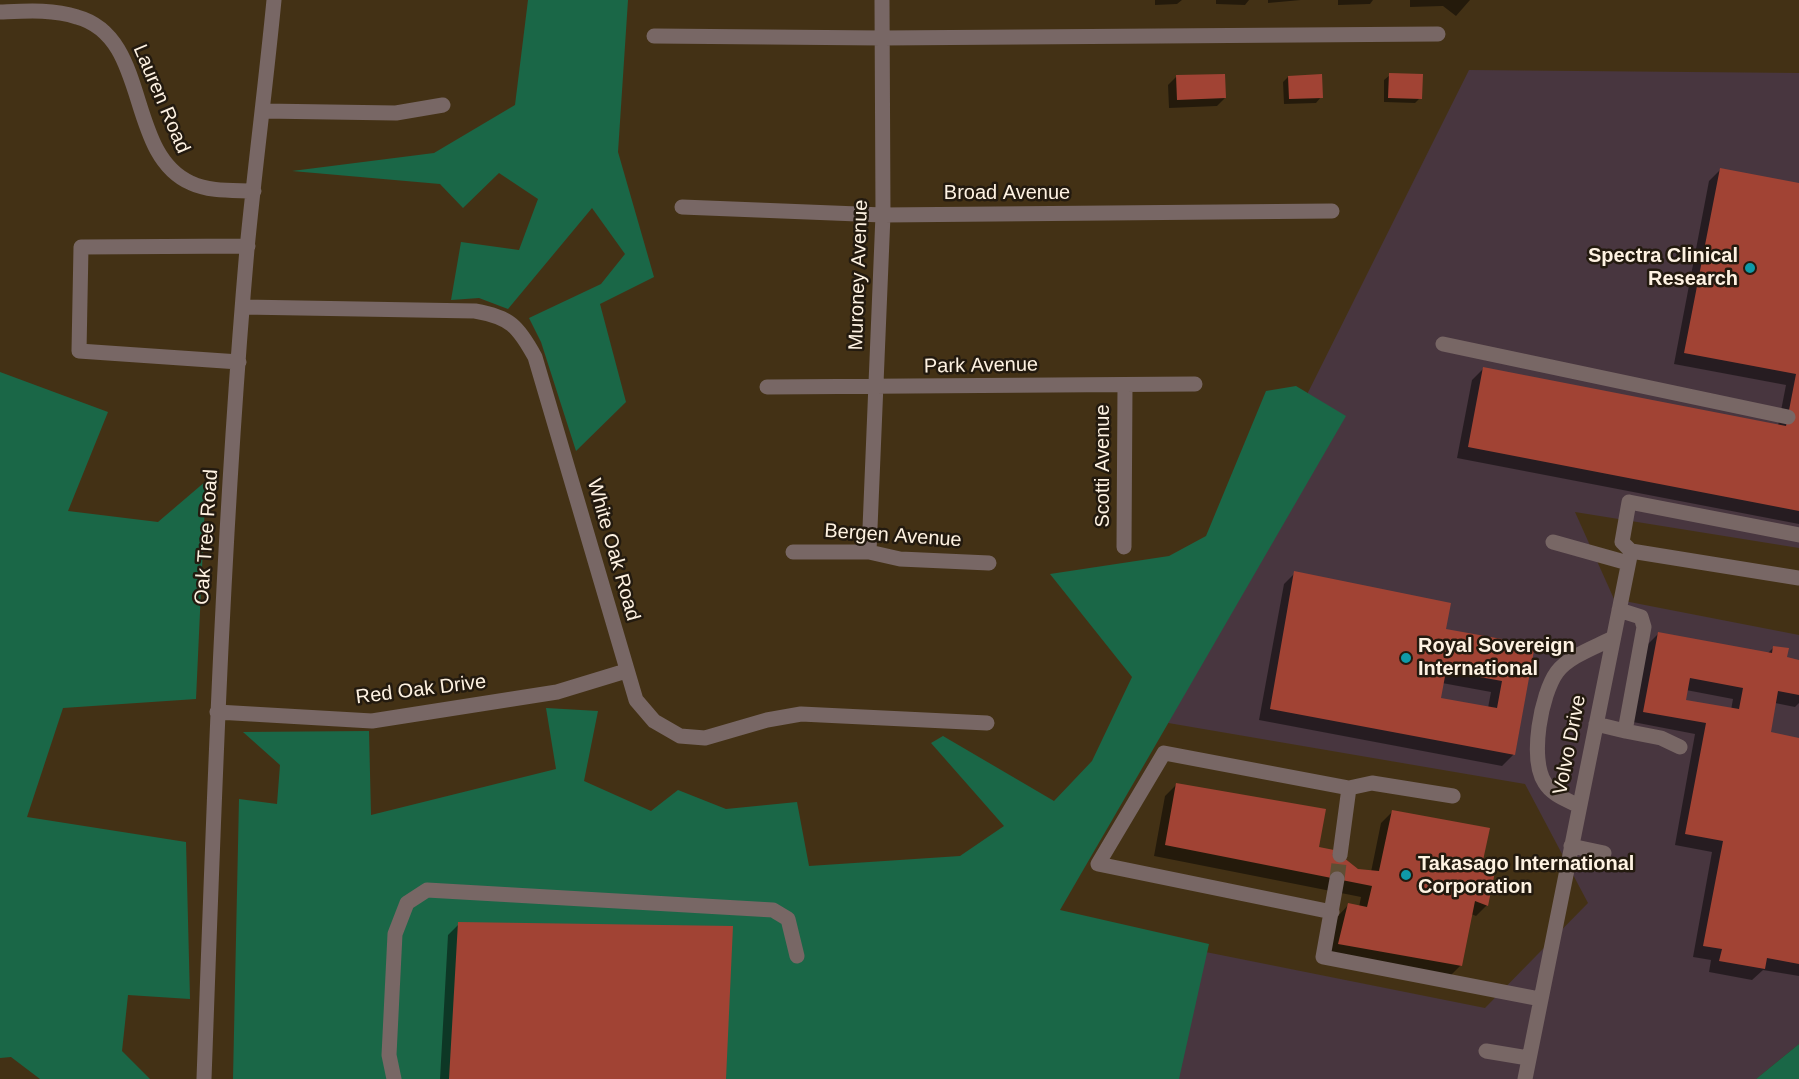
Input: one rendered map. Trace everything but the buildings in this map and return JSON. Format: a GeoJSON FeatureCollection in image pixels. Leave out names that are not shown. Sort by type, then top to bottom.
{"type":"FeatureCollection","features":[{"type":"Feature","properties":{"kind":"street","name":"Oak Tree Road"},"geometry":{"type":"LineString","coordinates":[[204,1079],[217,712],[239,362],[248,246],[274,0]]}},
{"type":"Feature","properties":{"kind":"street","name":"Muroney Avenue"},"geometry":{"type":"LineString","coordinates":[[869,552],[883,214],[882,0]]}},
{"type":"Feature","properties":{"kind":"street","name":"Lauren Road"},"geometry":{"type":"LineString","coordinates":[[0,12],[48,11],[80,17],[104,32],[120,51],[153,141],[166,168],[192,184],[216,189],[254,191]]}},
{"type":"Feature","properties":{"kind":"street"},"geometry":{"type":"LineString","coordinates":[[654,36],[882,38],[1438,34]]}},
{"type":"Feature","properties":{"kind":"street"},"geometry":{"type":"LineString","coordinates":[[263,111],[396,112],[444,105]]}},
{"type":"Feature","properties":{"kind":"street","name":"Broad Avenue"},"geometry":{"type":"LineString","coordinates":[[682,207],[883,214],[1332,211]]}},
{"type":"Feature","properties":{"kind":"street"},"geometry":{"type":"LineString","coordinates":[[239,362],[79,351],[81,247],[248,246]]}},
{"type":"Feature","properties":{"kind":"street","name":"White Oak Road"},"geometry":{"type":"LineString","coordinates":[[243,307],[475,311],[500,315],[522,334],[535,357],[626,671],[636,700],[654,722],[680,736],[705,738],[767,720],[801,714],[987,723]]}},
{"type":"Feature","properties":{"kind":"street"},"geometry":{"type":"LineString","coordinates":[[1443,345],[1788,417]]}},
{"type":"Feature","properties":{"kind":"street","name":"Park Avenue"},"geometry":{"type":"LineString","coordinates":[[767,387],[1195,384]]}},
{"type":"Feature","properties":{"kind":"street","name":"Scotti Avenue"},"geometry":{"type":"LineString","coordinates":[[1124,547],[1125,386]]}},
{"type":"Feature","properties":{"kind":"street"},"geometry":{"type":"LineString","coordinates":[[1629,557],[1623,542],[1629,502],[1799,535]]}},
{"type":"Feature","properties":{"kind":"street"},"geometry":{"type":"LineString","coordinates":[[1553,543],[1629,557],[1799,578]]}},
{"type":"Feature","properties":{"kind":"street","name":"Bergen Avenue"},"geometry":{"type":"LineString","coordinates":[[793,552],[869,552],[900,559],[990,562]]}},
{"type":"Feature","properties":{"kind":"street","name":"Volvo Drive"},"geometry":{"type":"LineString","coordinates":[[1525,1079],[1629,557]]}},
{"type":"Feature","properties":{"kind":"street"},"geometry":{"type":"LineString","coordinates":[[1619,610],[1641,616],[1644,627],[1625,731]]}},
{"type":"Feature","properties":{"kind":"street"},"geometry":{"type":"LineString","coordinates":[[1579,806],[1551,791],[1544,782],[1539,764],[1542,701],[1558,670],[1613,638]]}},
{"type":"Feature","properties":{"kind":"street","name":"Red Oak Drive"},"geometry":{"type":"LineString","coordinates":[[217,712],[372,721],[557,692],[626,671]]}},
{"type":"Feature","properties":{"kind":"street"},"geometry":{"type":"LineString","coordinates":[[1596,724],[1661,738],[1680,747]]}},
{"type":"Feature","properties":{"kind":"street"},"geometry":{"type":"LineString","coordinates":[[1332,912],[1098,864],[1164,753],[1349,788],[1372,783],[1453,796]]}},
{"type":"Feature","properties":{"kind":"street"},"geometry":{"type":"LineString","coordinates":[[1340,855],[1349,788]]}},
{"type":"Feature","properties":{"kind":"street"},"geometry":{"type":"LineString","coordinates":[[1571,846],[1604,853]]}},
{"type":"Feature","properties":{"kind":"street"},"geometry":{"type":"LineString","coordinates":[[1337,879],[1323,957],[1540,999]]}},
{"type":"Feature","properties":{"kind":"street"},"geometry":{"type":"LineString","coordinates":[[394,1079],[388,1055],[395,934],[407,903],[427,890],[773,910],[788,919],[797,956]]}},
{"type":"Feature","properties":{"kind":"street"},"geometry":{"type":"LineString","coordinates":[[1486,1051],[1528,1058]]}},
{"type":"Feature","properties":{"kind":"shaded area"},"geometry":{"type":"Polygon","coordinates":[[[1469,70],[1799,73],[1799,548],[1575,512],[1614,599],[1799,635],[1799,1044],[1756,1079],[966,1079],[1046,920],[1485,1008],[1588,903],[1525,784],[1145,719],[1469,70]]]}},
{"type":"Feature","properties":{"kind":"green space"},"geometry":{"type":"Polygon","coordinates":[[[528,0],[628,0],[618,152],[654,277],[600,304],[626,402],[576,451],[541,342],[529,318],[601,284],[625,254],[592,208],[508,309],[479,298],[451,300],[461,242],[519,250],[538,199],[499,173],[463,208],[440,184],[292,171],[434,153],[515,105],[528,0]]]}},
{"type":"Feature","properties":{"kind":"green space"},"geometry":{"type":"Polygon","coordinates":[[[0,372],[108,412],[68,511],[158,522],[206,481],[196,699],[63,708],[27,817],[186,842],[190,999],[128,995],[122,1051],[150,1079],[40,1079],[11,1057],[0,1058],[0,372]]]}},
{"type":"Feature","properties":{"kind":"green space"},"geometry":{"type":"Polygon","coordinates":[[[1296,386],[1346,416],[1060,910],[1209,944],[1179,1079],[233,1079],[239,799],[277,804],[280,765],[243,732],[369,731],[371,815],[556,769],[546,708],[598,711],[584,781],[651,811],[678,790],[726,809],[797,802],[809,866],[960,856],[1004,826],[931,743],[943,736],[1054,801],[1092,761],[1132,677],[1050,574],[1169,556],[1206,536],[1266,391],[1296,386]]]}},
{"type":"Feature","properties":{"kind":"green space"},"geometry":{"type":"Polygon","coordinates":[[[1799,1044],[1799,1079],[1756,1079],[1799,1044]]]}},
{"type":"Feature","properties":{"kind":"tunnel"},"geometry":{"type":"LineString","coordinates":[[1337,879],[1340,855]]}},
{"type":"Feature","properties":{"kind":"place","name":"Spectra Clinical Research"},"geometry":{"type":"Point","coordinates":[1750,268]}},
{"type":"Feature","properties":{"kind":"place","name":"Royal Sovereign International"},"geometry":{"type":"Point","coordinates":[1406,658]}},
{"type":"Feature","properties":{"kind":"place","name":"Takasago International Corporation"},"geometry":{"type":"Point","coordinates":[1406,875]}}]}
